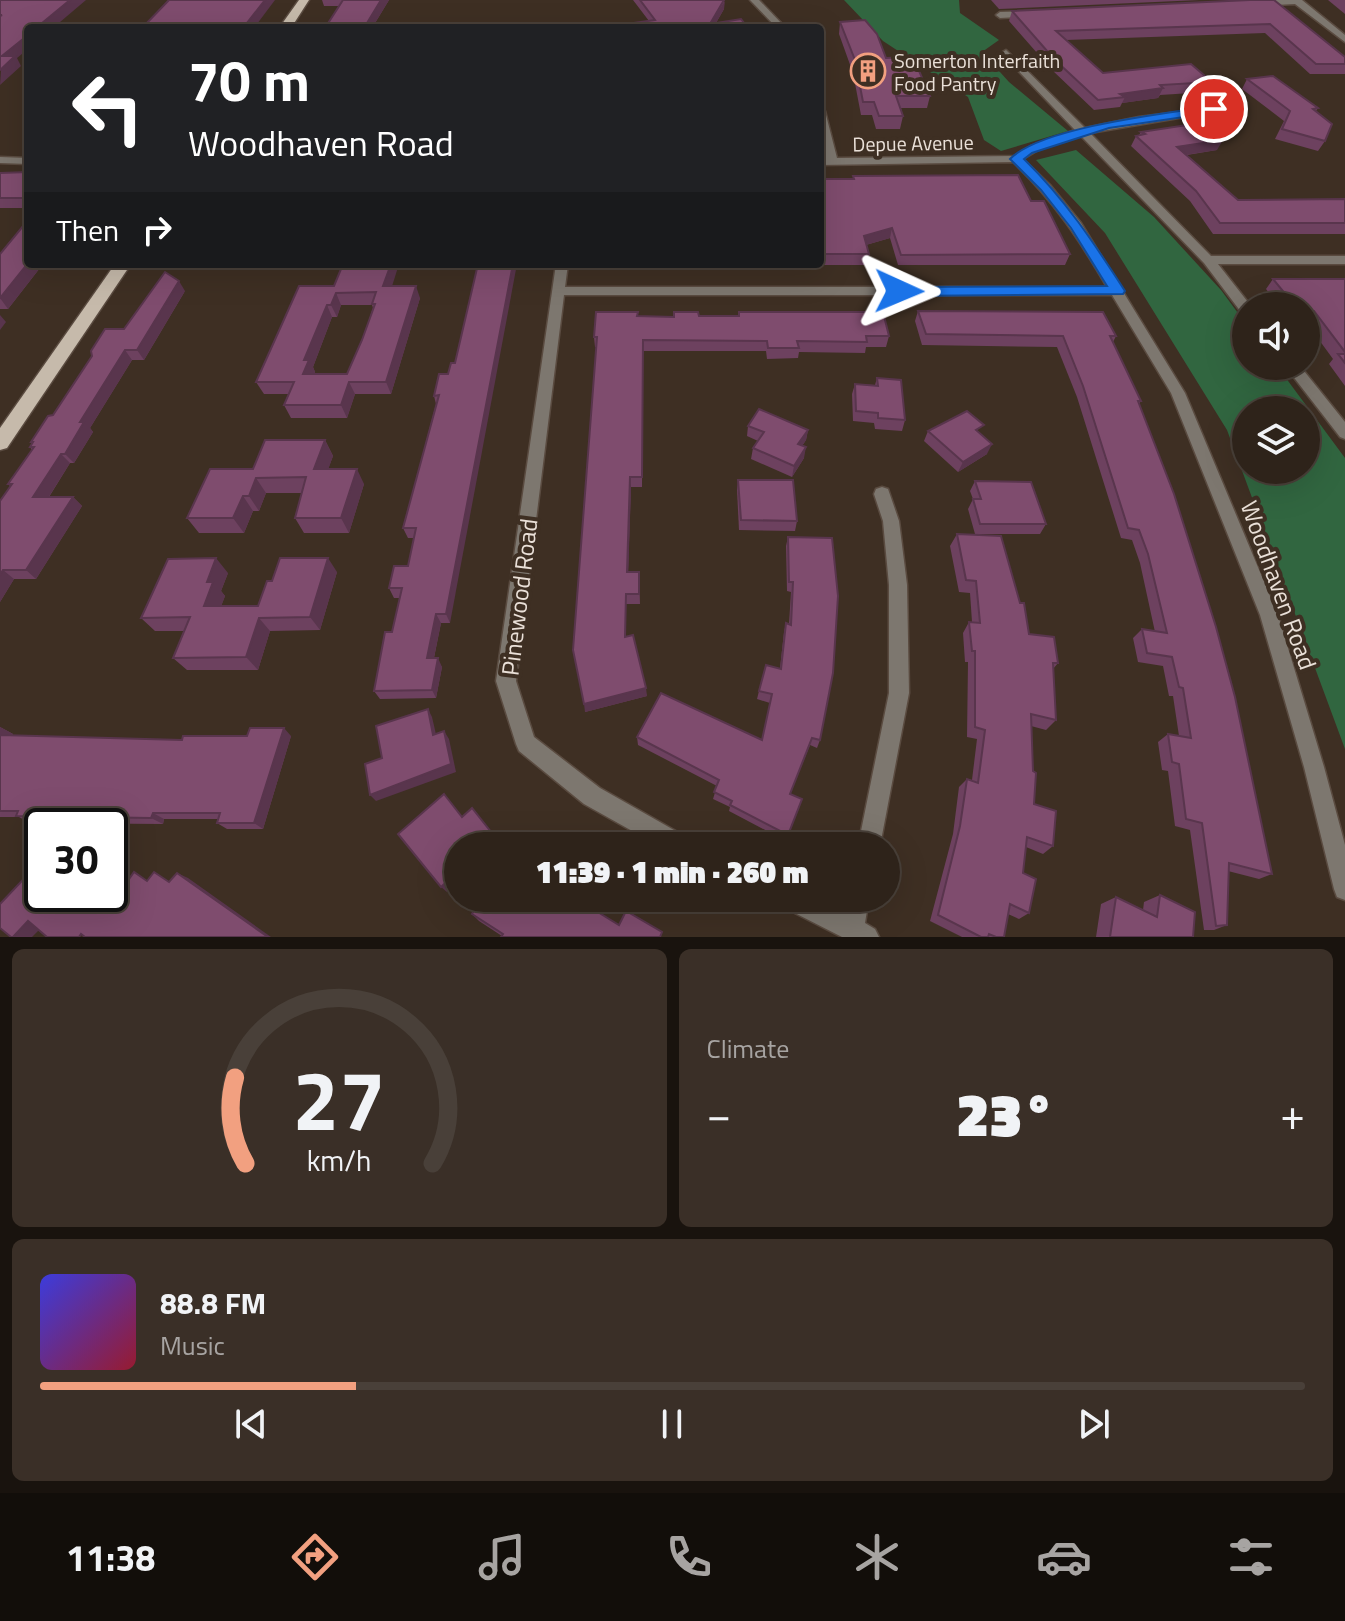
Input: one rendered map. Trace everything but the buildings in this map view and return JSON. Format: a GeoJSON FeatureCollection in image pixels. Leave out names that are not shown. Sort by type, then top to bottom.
{"type":"FeatureCollection","features":[{"type":"Feature","properties":{"kind":"main road"},"geometry":{"type":"LineString","coordinates":[[288,24],[304,0]]}},
{"type":"Feature","properties":{"kind":"main road"},"geometry":{"type":"LineString","coordinates":[[0,443],[120,268]]}},
{"type":"Feature","properties":{"kind":"street"},"geometry":{"type":"LineString","coordinates":[[754,0],[778,24]]}},
{"type":"Feature","properties":{"kind":"street"},"geometry":{"type":"LineString","coordinates":[[1240,4],[1297,1],[1345,39]]}},
{"type":"Feature","properties":{"kind":"street"},"geometry":{"type":"LineString","coordinates":[[1000,15],[1045,13]]}},
{"type":"Feature","properties":{"kind":"street"},"geometry":{"type":"LineString","coordinates":[[1006,53],[1208,260],[1233,292]]}},
{"type":"Feature","properties":{"kind":"street","name":"Depue Avenue"},"geometry":{"type":"LineString","coordinates":[[826,162],[1016,159],[1028,150],[1107,125],[1214,109]]}},
{"type":"Feature","properties":{"kind":"street","name":"Woodhaven Road"},"geometry":{"type":"LineString","coordinates":[[1016,159],[1046,187],[1077,226],[1178,393],[1269,615],[1314,767],[1345,889]]}},
{"type":"Feature","properties":{"kind":"street"},"geometry":{"type":"LineString","coordinates":[[0,160],[24,161]]}},
{"type":"Feature","properties":{"kind":"street"},"geometry":{"type":"LineString","coordinates":[[1208,260],[1345,260]]}},
{"type":"Feature","properties":{"kind":"street","name":"Pinewood Road"},"geometry":{"type":"LineString","coordinates":[[562,268],[506,681],[526,744],[592,796],[655,832]]}},
{"type":"Feature","properties":{"kind":"street"},"geometry":{"type":"LineString","coordinates":[[559,291],[1117,291]]}},
{"type":"Feature","properties":{"kind":"street"},"geometry":{"type":"LineString","coordinates":[[1303,380],[1345,433]]}},
{"type":"Feature","properties":{"kind":"street"},"geometry":{"type":"LineString","coordinates":[[872,832],[899,693],[898,585],[891,521],[882,494]]}},
{"type":"Feature","properties":{"kind":"street"},"geometry":{"type":"LineString","coordinates":[[817,912],[860,933],[859,912]]}},
{"type":"Feature","properties":{"kind":"green space"},"geometry":{"type":"Polygon","coordinates":[[[844,0],[959,0],[960,13],[999,40],[982,52],[1009,82],[1068,131],[1001,151],[984,140],[968,97],[883,41],[844,0]]]}},
{"type":"Feature","properties":{"kind":"green space"},"geometry":{"type":"Polygon","coordinates":[[[1076,150],[1154,217],[1232,305],[1232,380],[1287,380],[1299,396],[1232,396],[1232,444],[1227,430],[1105,233],[1036,160],[1076,150]]]}},
{"type":"Feature","properties":{"kind":"green space"},"geometry":{"type":"Polygon","coordinates":[[[1320,424],[1345,458],[1345,749],[1247,484],[1320,484],[1320,424]]]}},
{"type":"Feature","properties":{"kind":"place","name":"Somerton Interfaith Food Pantry"},"geometry":{"type":"Point","coordinates":[868,71]}},
{"type":"Feature","properties":{"kind":"route"},"geometry":{"type":"LineString","coordinates":[[899,291],[1117,291],[1077,226],[1046,187],[1016,159],[1028,150],[1107,125],[1214,109]]}}]}
